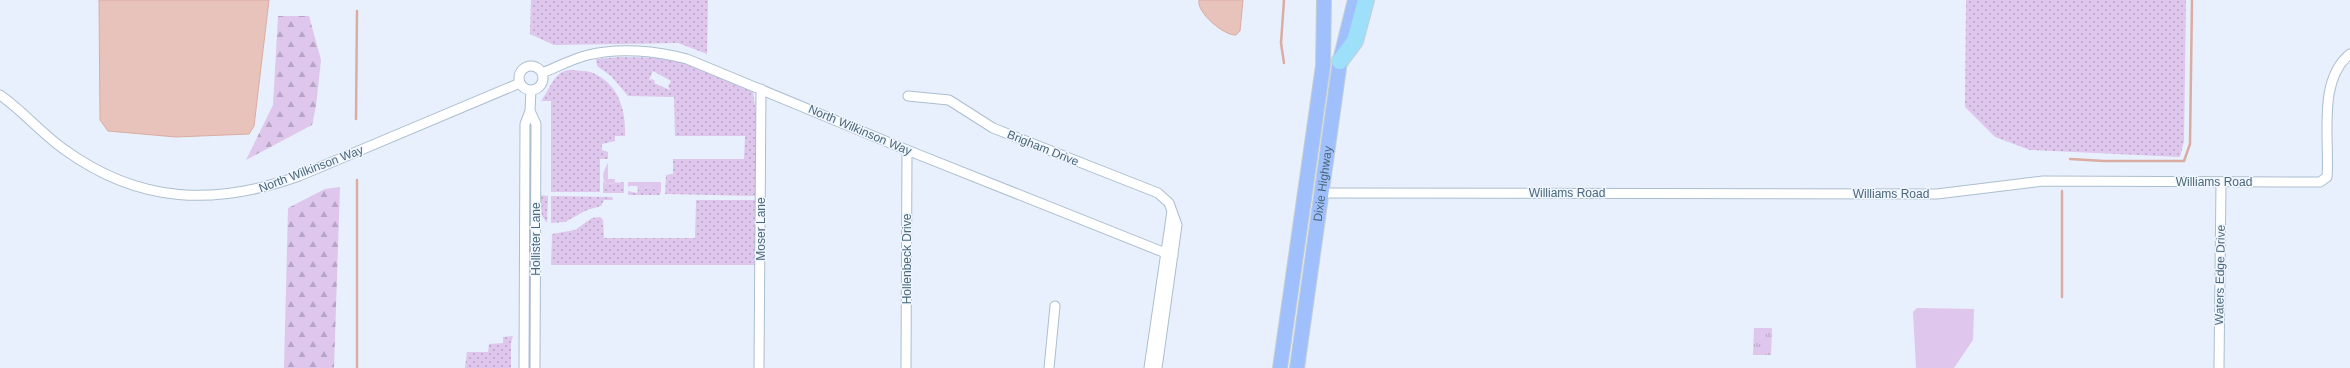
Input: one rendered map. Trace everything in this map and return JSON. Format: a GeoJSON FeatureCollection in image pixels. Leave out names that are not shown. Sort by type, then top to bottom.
{"type":"FeatureCollection","features":[{"type":"Feature","properties":{"kind":"highway"},"geometry":{"type":"LineString","coordinates":[[1340,61],[1355,41],[1366,0]]}},
{"type":"Feature","properties":{"kind":"main road","name":"Dixie Highway"},"geometry":{"type":"LineString","coordinates":[[1280,368],[1324,66],[1324,0]]}},
{"type":"Feature","properties":{"kind":"main road","name":"Dixie Highway"},"geometry":{"type":"LineString","coordinates":[[1297,368],[1340,61],[1356,0]]}},
{"type":"Feature","properties":{"kind":"street","name":"North Wilkinson Way"},"geometry":{"type":"LineString","coordinates":[[542,73],[576,59],[602,52],[657,53],[687,59],[907,150],[1169,254]]}},
{"type":"Feature","properties":{"kind":"street","name":"Williams Road"},"geometry":{"type":"LineString","coordinates":[[1322,193],[1938,194],[2043,181],[2311,182],[2325,179],[2331,82],[2336,69],[2350,54]]}},
{"type":"Feature","properties":{"kind":"street"},"geometry":{"type":"LineString","coordinates":[[526,67],[536,67],[542,73],[540,86],[531,90],[524,88],[520,83],[519,74],[526,67]]}},
{"type":"Feature","properties":{"kind":"street","name":"North Wilkinson Way"},"geometry":{"type":"LineString","coordinates":[[0,95],[64,150],[97,170],[121,181],[158,191],[197,196],[223,195],[268,187],[299,176],[520,83]]}},
{"type":"Feature","properties":{"kind":"street","name":"Moser Lane"},"geometry":{"type":"LineString","coordinates":[[759,368],[762,89]]}},
{"type":"Feature","properties":{"kind":"street","name":"Hollister Lane"},"geometry":{"type":"LineString","coordinates":[[524,368],[525,124],[530,111],[531,90]]}},
{"type":"Feature","properties":{"kind":"street","name":"Brigham Drive"},"geometry":{"type":"LineString","coordinates":[[908,96],[949,100],[993,128],[1158,193],[1169,203],[1177,225],[1169,254],[1149,368]]}},
{"type":"Feature","properties":{"kind":"street","name":"Hollister Lane"},"geometry":{"type":"LineString","coordinates":[[530,111],[536,124],[535,368]]}},
{"type":"Feature","properties":{"kind":"street","name":"Hollenbeck Drive"},"geometry":{"type":"LineString","coordinates":[[906,368],[907,150]]}},
{"type":"Feature","properties":{"kind":"street","name":"Waters Edge Drive"},"geometry":{"type":"LineString","coordinates":[[2218,368],[2221,182]]}},
{"type":"Feature","properties":{"kind":"street","name":"Brigham Drive"},"geometry":{"type":"LineString","coordinates":[[1157,368],[1169,254]]}},
{"type":"Feature","properties":{"kind":"street"},"geometry":{"type":"LineString","coordinates":[[1049,368],[1055,306]]}},
{"type":"Feature","properties":{"kind":"green space"},"geometry":{"type":"Polygon","coordinates":[[[531,0],[708,0],[707,54],[678,43],[554,45],[530,34],[531,0]]]}},
{"type":"Feature","properties":{"kind":"green space"},"geometry":{"type":"Polygon","coordinates":[[[1966,0],[2186,0],[2184,141],[2180,157],[2030,150],[1995,137],[1965,107],[1966,0]]]}},
{"type":"Feature","properties":{"kind":"green space"},"geometry":{"type":"Polygon","coordinates":[[[278,16],[309,16],[321,60],[316,106],[312,125],[246,160],[273,105],[278,16]]]}},
{"type":"Feature","properties":{"kind":"green space"},"geometry":{"type":"Polygon","coordinates":[[[620,57],[670,58],[686,63],[753,92],[756,113],[755,196],[665,194],[666,175],[673,174],[673,159],[744,159],[745,136],[675,136],[674,97],[628,96],[611,76],[597,66],[596,59],[620,57]],[[653,71],[649,80],[652,79],[655,81],[654,83],[670,90],[668,86],[671,81],[653,71]]]}},
{"type":"Feature","properties":{"kind":"green space"},"geometry":{"type":"Polygon","coordinates":[[[570,70],[591,72],[605,80],[616,94],[623,110],[625,136],[615,136],[615,141],[602,144],[602,150],[608,152],[608,159],[600,159],[600,192],[551,192],[551,101],[541,101],[556,77],[564,71],[570,70]]]}},
{"type":"Feature","properties":{"kind":"green space"},"geometry":{"type":"Polygon","coordinates":[[[608,163],[608,179],[615,179],[615,182],[619,182],[606,184],[604,181],[604,173],[608,163]]]}},
{"type":"Feature","properties":{"kind":"green space"},"geometry":{"type":"Polygon","coordinates":[[[603,181],[606,184],[624,182],[624,193],[603,193],[603,181]]]}},
{"type":"Feature","properties":{"kind":"green space"},"geometry":{"type":"Polygon","coordinates":[[[628,182],[661,182],[661,191],[650,187],[638,189],[637,186],[628,187],[628,182]]]}},
{"type":"Feature","properties":{"kind":"green space"},"geometry":{"type":"Polygon","coordinates":[[[340,187],[334,368],[284,368],[288,208],[325,189],[340,187]]]}},
{"type":"Feature","properties":{"kind":"green space"},"geometry":{"type":"Polygon","coordinates":[[[650,187],[661,191],[660,195],[628,195],[628,191],[637,193],[638,189],[650,187]]]}},
{"type":"Feature","properties":{"kind":"green space"},"geometry":{"type":"Polygon","coordinates":[[[540,195],[548,196],[547,223],[540,213],[540,195]]]}},
{"type":"Feature","properties":{"kind":"green space"},"geometry":{"type":"Polygon","coordinates":[[[551,196],[612,197],[613,200],[604,200],[601,206],[587,210],[565,222],[551,223],[551,196]]]}},
{"type":"Feature","properties":{"kind":"green space"},"geometry":{"type":"Polygon","coordinates":[[[696,200],[756,200],[755,265],[551,265],[552,234],[575,230],[592,218],[600,217],[603,220],[604,238],[695,238],[696,200]]]}},
{"type":"Feature","properties":{"kind":"green space"},"geometry":{"type":"Polygon","coordinates":[[[1917,308],[1974,309],[1973,340],[1954,368],[1916,368],[1913,312],[1917,308]]]}},
{"type":"Feature","properties":{"kind":"green space"},"geometry":{"type":"Polygon","coordinates":[[[1754,328],[1772,328],[1771,355],[1753,355],[1754,328]]]}},
{"type":"Feature","properties":{"kind":"green space"},"geometry":{"type":"Polygon","coordinates":[[[513,336],[511,343],[511,368],[465,368],[467,352],[488,352],[489,344],[503,343],[503,337],[513,336]]]}},
{"type":"Feature","properties":{"kind":"shaded area"},"geometry":{"type":"Polygon","coordinates":[[[99,0],[269,0],[254,126],[249,134],[176,137],[108,131],[100,120],[99,0]]]}},
{"type":"Feature","properties":{"kind":"shaded area"},"geometry":{"type":"Polygon","coordinates":[[[1199,0],[1243,0],[1240,31],[1236,35],[1218,28],[1206,17],[1199,5],[1199,0]]]}},
{"type":"Feature","properties":{"kind":"waterway"},"geometry":{"type":"LineString","coordinates":[[1284,0],[1281,43],[1284,63]]}},
{"type":"Feature","properties":{"kind":"waterway"},"geometry":{"type":"LineString","coordinates":[[2070,159],[2104,161],[2184,161],[2190,144],[2192,0]]}},
{"type":"Feature","properties":{"kind":"waterway"},"geometry":{"type":"LineString","coordinates":[[356,119],[357,11]]}},
{"type":"Feature","properties":{"kind":"waterway"},"geometry":{"type":"LineString","coordinates":[[357,180],[357,368]]}},
{"type":"Feature","properties":{"kind":"waterway"},"geometry":{"type":"LineString","coordinates":[[2062,191],[2062,297]]}}]}
